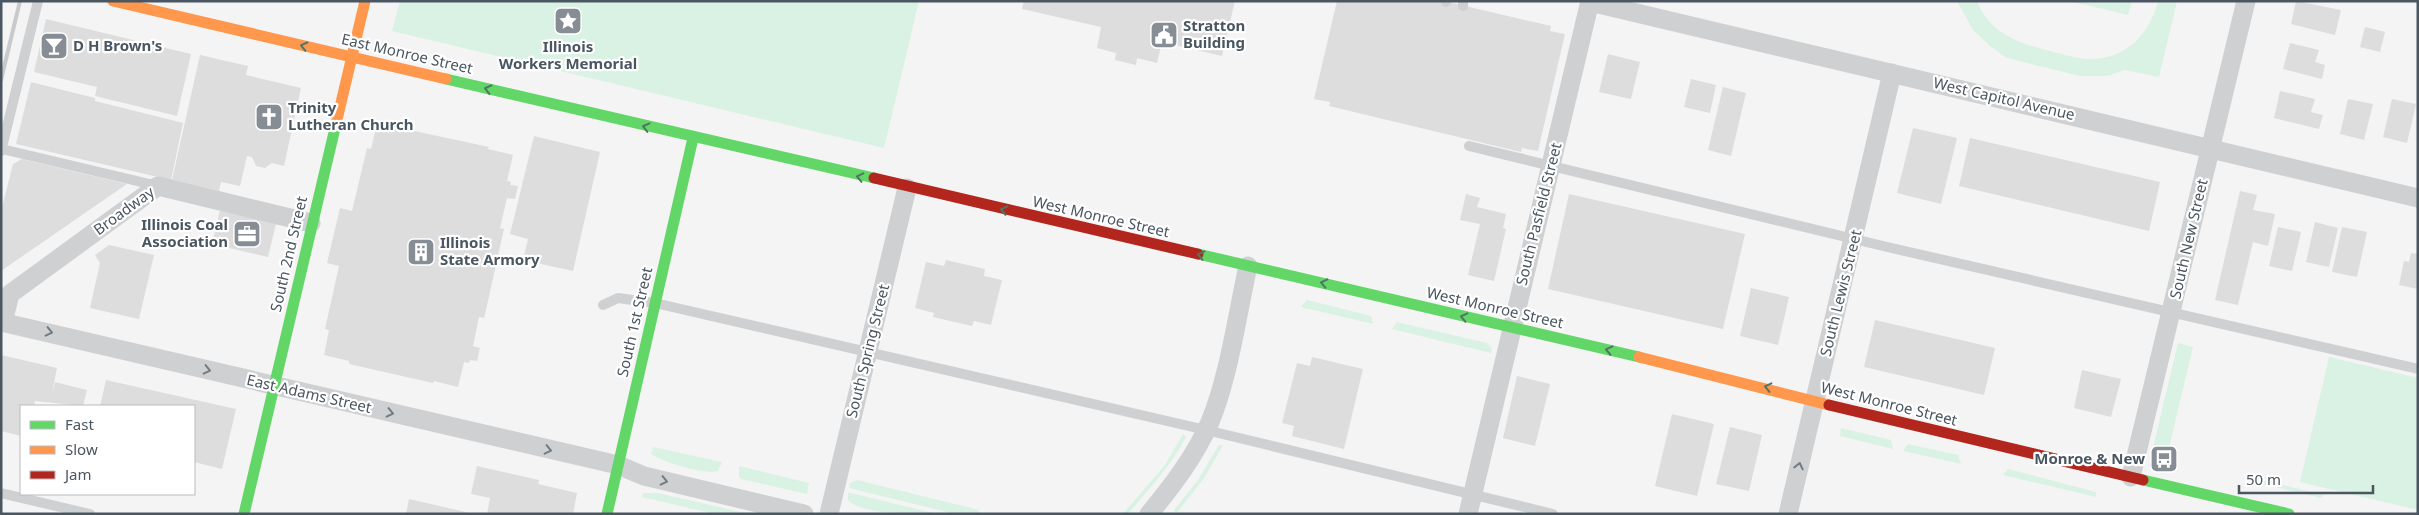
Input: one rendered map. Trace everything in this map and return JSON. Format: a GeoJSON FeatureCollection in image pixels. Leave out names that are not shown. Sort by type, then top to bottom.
{"type":"FeatureCollection","features":[{"type":"Feature","properties":{"kind":"street","name":"East Monroe Street"},"geometry":{"type":"LineString","coordinates":[[113,1],[693,138]]}},
{"type":"Feature","properties":{"kind":"street","name":"South 2nd Street"},"geometry":{"type":"LineString","coordinates":[[244,514],[364,1]]}},
{"type":"Feature","properties":{"kind":"street","name":"South New Street"},"geometry":{"type":"LineString","coordinates":[[2131,477],[2246,1]]}},
{"type":"Feature","properties":{"kind":"street","name":"West Capitol Avenue"},"geometry":{"type":"LineString","coordinates":[[1590,2],[2418,198]]}},
{"type":"Feature","properties":{"kind":"street","name":"South Pasfield Street"},"geometry":{"type":"LineString","coordinates":[[1468,514],[1590,2]]}},
{"type":"Feature","properties":{"kind":"street","name":"South Lewis Street"},"geometry":{"type":"LineString","coordinates":[[1788,514],[1892,73]]}},
{"type":"Feature","properties":{"kind":"street","name":"West Monroe Street"},"geometry":{"type":"LineString","coordinates":[[693,138],[1786,392],[1814,401],[2289,514]]}},
{"type":"Feature","properties":{"kind":"street","name":"South 1st Street"},"geometry":{"type":"LineString","coordinates":[[607,514],[693,138]]}},
{"type":"Feature","properties":{"kind":"street","name":"Broadway"},"geometry":{"type":"LineString","coordinates":[[2,322],[10,294],[158,186],[311,223]]}},
{"type":"Feature","properties":{"kind":"street","name":"South Spring Street"},"geometry":{"type":"LineString","coordinates":[[829,514],[907,188]]}},
{"type":"Feature","properties":{"kind":"street"},"geometry":{"type":"LineString","coordinates":[[1149,514],[1176,482],[1194,454],[1206,430],[1221,389],[1248,266]]}},
{"type":"Feature","properties":{"kind":"street","name":"East Adams Street"},"geometry":{"type":"LineString","coordinates":[[2,322],[618,465],[644,476],[804,514]]}},
{"type":"Feature","properties":{"kind":"lane"},"geometry":{"type":"LineString","coordinates":[[38,1],[1,150],[158,186]]}},
{"type":"Feature","properties":{"kind":"lane"},"geometry":{"type":"LineString","coordinates":[[1469,146],[1551,167],[2418,370]]}},
{"type":"Feature","properties":{"kind":"lane"},"geometry":{"type":"LineString","coordinates":[[604,305],[618,298],[655,303],[1206,430],[1553,514]]}},
{"type":"Feature","properties":{"kind":"lane"},"geometry":{"type":"LineString","coordinates":[[1,493],[90,514]]}},
{"type":"Feature","properties":{"kind":"green space"},"geometry":{"type":"Polygon","coordinates":[[[400,1],[919,1],[884,148],[392,31],[400,1]]]}},
{"type":"Feature","properties":{"kind":"green space"},"geometry":{"type":"Polygon","coordinates":[[[1957,1],[1977,1],[1990,22],[2017,40],[2065,55],[2091,59],[2115,55],[2125,49],[2143,34],[2158,1],[2177,1],[2159,77],[2125,70],[2107,76],[2080,76],[2007,58],[1990,46],[1973,30],[1957,1]]]}},
{"type":"Feature","properties":{"kind":"green space"},"geometry":{"type":"Polygon","coordinates":[[[2069,1],[2132,1],[2128,15],[2069,1]]]}},
{"type":"Feature","properties":{"kind":"green space"},"geometry":{"type":"Polygon","coordinates":[[[1307,300],[1371,316],[1373,324],[1301,307],[1307,300]]]}},
{"type":"Feature","properties":{"kind":"green space"},"geometry":{"type":"Polygon","coordinates":[[[1397,322],[1487,343],[1492,348],[1491,353],[1392,329],[1397,322]]]}},
{"type":"Feature","properties":{"kind":"green space"},"geometry":{"type":"Polygon","coordinates":[[[2178,343],[2193,347],[2168,452],[2153,448],[2178,343]]]}},
{"type":"Feature","properties":{"kind":"green space"},"geometry":{"type":"Polygon","coordinates":[[[2329,357],[2418,378],[2418,510],[2300,482],[2329,357]]]}},
{"type":"Feature","properties":{"kind":"green space"},"geometry":{"type":"Polygon","coordinates":[[[1841,428],[1891,440],[1893,449],[1840,436],[1841,428]]]}},
{"type":"Feature","properties":{"kind":"green space"},"geometry":{"type":"Polygon","coordinates":[[[1183,434],[1186,437],[1167,468],[1128,514],[1123,514],[1165,465],[1183,434]]]}},
{"type":"Feature","properties":{"kind":"green space"},"geometry":{"type":"Polygon","coordinates":[[[1908,444],[1958,455],[1961,464],[1903,451],[1908,444]]]}},
{"type":"Feature","properties":{"kind":"green space"},"geometry":{"type":"Polygon","coordinates":[[[1219,445],[1223,445],[1205,477],[1176,514],[1174,510],[1198,480],[1219,445]]]}},
{"type":"Feature","properties":{"kind":"green space"},"geometry":{"type":"Polygon","coordinates":[[[653,447],[722,462],[718,471],[703,471],[674,464],[657,457],[651,454],[653,447]]]}},
{"type":"Feature","properties":{"kind":"green space"},"geometry":{"type":"Polygon","coordinates":[[[739,466],[809,483],[807,494],[741,479],[739,476],[739,466]]]}},
{"type":"Feature","properties":{"kind":"green space"},"geometry":{"type":"Polygon","coordinates":[[[2008,469],[2096,492],[2096,497],[2003,475],[2008,469]]]}},
{"type":"Feature","properties":{"kind":"green space"},"geometry":{"type":"Polygon","coordinates":[[[2245,476],[2324,495],[2321,498],[2246,480],[2245,476]]]}},
{"type":"Feature","properties":{"kind":"green space"},"geometry":{"type":"Polygon","coordinates":[[[857,480],[979,510],[978,514],[955,514],[849,488],[850,483],[857,480]]]}},
{"type":"Feature","properties":{"kind":"green space"},"geometry":{"type":"Polygon","coordinates":[[[643,493],[658,493],[749,514],[715,514],[642,497],[643,493]]]}},
{"type":"Feature","properties":{"kind":"green space"},"geometry":{"type":"Polygon","coordinates":[[[848,493],[937,514],[889,513],[864,509],[848,500],[848,493]]]}},
{"type":"Feature","properties":{"kind":"building","name":"Stratton Building"},"geometry":{"type":"Polygon","coordinates":[[[1024,1],[1235,1],[1222,56],[1162,42],[1157,63],[1137,58],[1136,65],[1115,60],[1116,53],[1097,48],[1101,27],[1022,9],[1024,1]]]}},
{"type":"Feature","properties":{"kind":"building"},"geometry":{"type":"Polygon","coordinates":[[[1337,1],[1444,1],[1551,26],[1550,31],[1565,34],[1538,151],[1522,148],[1521,152],[1329,106],[1330,102],[1314,99],[1337,1]]]}},
{"type":"Feature","properties":{"kind":"building"},"geometry":{"type":"Polygon","coordinates":[[[2296,1],[2341,10],[2335,35],[2291,24],[2296,1]]]}},
{"type":"Feature","properties":{"kind":"building"},"geometry":{"type":"Polygon","coordinates":[[[46,19],[191,54],[177,116],[95,96],[97,87],[34,72],[46,19]]]}},
{"type":"Feature","properties":{"kind":"building"},"geometry":{"type":"Polygon","coordinates":[[[2365,27],[2385,32],[2380,52],[2360,47],[2365,27]]]}},
{"type":"Feature","properties":{"kind":"building"},"geometry":{"type":"Polygon","coordinates":[[[2290,43],[2319,50],[2315,62],[2325,65],[2322,79],[2283,69],[2290,43]]]}},
{"type":"Feature","properties":{"kind":"building"},"geometry":{"type":"Polygon","coordinates":[[[1608,54],[1640,62],[1631,99],[1599,92],[1608,54]]]}},
{"type":"Feature","properties":{"kind":"building"},"geometry":{"type":"Polygon","coordinates":[[[200,55],[248,66],[246,75],[301,88],[284,166],[272,163],[265,168],[256,166],[252,157],[247,156],[240,186],[221,182],[219,191],[172,180],[200,55]]]}},
{"type":"Feature","properties":{"kind":"building"},"geometry":{"type":"Polygon","coordinates":[[[1691,79],[1716,85],[1710,113],[1684,107],[1691,79]]]}},
{"type":"Feature","properties":{"kind":"building"},"geometry":{"type":"Polygon","coordinates":[[[31,82],[95,98],[95,101],[183,123],[171,180],[16,144],[31,82]]]}},
{"type":"Feature","properties":{"kind":"building"},"geometry":{"type":"Polygon","coordinates":[[[1723,87],[1746,93],[1731,156],[1708,150],[1723,87]]]}},
{"type":"Feature","properties":{"kind":"building"},"geometry":{"type":"Polygon","coordinates":[[[2280,91],[2315,99],[2311,112],[2323,115],[2319,129],[2274,118],[2280,91]]]}},
{"type":"Feature","properties":{"kind":"building"},"geometry":{"type":"Polygon","coordinates":[[[2348,99],[2373,104],[2364,140],[2340,134],[2348,99]]]}},
{"type":"Feature","properties":{"kind":"building"},"geometry":{"type":"Polygon","coordinates":[[[2392,99],[2416,104],[2407,143],[2383,137],[2392,99]]]}},
{"type":"Feature","properties":{"kind":"building","name":"Illinois State Armory"},"geometry":{"type":"Polygon","coordinates":[[[377,123],[489,147],[488,149],[513,155],[507,181],[511,182],[510,185],[518,186],[515,199],[507,198],[500,228],[504,229],[486,310],[484,318],[479,317],[473,346],[480,348],[477,361],[470,360],[469,363],[464,362],[458,387],[349,364],[349,361],[324,355],[329,330],[325,329],[339,266],[327,263],[340,208],[352,211],[367,148],[371,149],[377,123]]]}},
{"type":"Feature","properties":{"kind":"building"},"geometry":{"type":"Polygon","coordinates":[[[1913,128],[1957,138],[1941,204],[1897,193],[1913,128]]]}},
{"type":"Feature","properties":{"kind":"building"},"geometry":{"type":"Polygon","coordinates":[[[534,136],[600,152],[573,271],[523,260],[528,239],[510,234],[534,136]]]}},
{"type":"Feature","properties":{"kind":"building"},"geometry":{"type":"Polygon","coordinates":[[[1970,138],[2160,182],[2149,231],[1959,186],[1970,138]]]}},
{"type":"Feature","properties":{"kind":"building"},"geometry":{"type":"Polygon","coordinates":[[[22,159],[127,184],[1,271],[1,211],[13,164],[22,159]]]}},
{"type":"Feature","properties":{"kind":"building"},"geometry":{"type":"Polygon","coordinates":[[[2240,191],[2257,195],[2253,210],[2275,214],[2268,246],[2253,242],[2238,305],[2215,300],[2240,191]]]}},
{"type":"Feature","properties":{"kind":"building"},"geometry":{"type":"Polygon","coordinates":[[[1466,194],[1480,198],[1477,207],[1506,214],[1503,228],[1506,229],[1494,281],[1468,275],[1480,224],[1460,220],[1466,194]]]}},
{"type":"Feature","properties":{"kind":"building"},"geometry":{"type":"Polygon","coordinates":[[[1569,194],[1745,234],[1723,329],[1548,289],[1569,194]]]}},
{"type":"Feature","properties":{"kind":"building"},"geometry":{"type":"Polygon","coordinates":[[[220,210],[276,224],[268,257],[212,244],[220,210]]]}},
{"type":"Feature","properties":{"kind":"building"},"geometry":{"type":"Polygon","coordinates":[[[2315,222],[2338,228],[2329,267],[2306,262],[2315,222]]]}},
{"type":"Feature","properties":{"kind":"building"},"geometry":{"type":"Polygon","coordinates":[[[2278,227],[2301,232],[2292,271],[2269,266],[2278,227]]]}},
{"type":"Feature","properties":{"kind":"building"},"geometry":{"type":"Polygon","coordinates":[[[2342,227],[2367,232],[2357,277],[2332,272],[2342,227]]]}},
{"type":"Feature","properties":{"kind":"building"},"geometry":{"type":"Polygon","coordinates":[[[109,245],[154,255],[139,319],[90,308],[100,263],[95,255],[109,245]]]}},
{"type":"Feature","properties":{"kind":"building"},"geometry":{"type":"Polygon","coordinates":[[[2411,253],[2418,254],[2418,289],[2399,285],[2404,261],[2409,262],[2411,253]]]}},
{"type":"Feature","properties":{"kind":"building"},"geometry":{"type":"Polygon","coordinates":[[[946,260],[985,269],[984,276],[1002,280],[991,325],[974,321],[972,326],[933,317],[934,313],[915,308],[926,262],[944,266],[946,260]]]}},
{"type":"Feature","properties":{"kind":"building"},"geometry":{"type":"Polygon","coordinates":[[[1751,288],[1789,297],[1778,345],[1740,336],[1751,288]]]}},
{"type":"Feature","properties":{"kind":"building"},"geometry":{"type":"Polygon","coordinates":[[[1875,320],[1995,348],[1984,395],[1864,367],[1875,320]]]}},
{"type":"Feature","properties":{"kind":"building"},"geometry":{"type":"Polygon","coordinates":[[[1,355],[57,368],[52,393],[55,382],[87,390],[83,405],[35,401],[34,405],[20,405],[20,436],[1,431],[1,355]]]}},
{"type":"Feature","properties":{"kind":"building"},"geometry":{"type":"Polygon","coordinates":[[[1312,357],[1363,369],[1344,449],[1292,436],[1294,426],[1282,423],[1297,363],[1310,366],[1312,357]]]}},
{"type":"Feature","properties":{"kind":"building"},"geometry":{"type":"Polygon","coordinates":[[[2082,370],[2121,379],[2111,417],[2074,408],[2082,370]]]}},
{"type":"Feature","properties":{"kind":"building"},"geometry":{"type":"Polygon","coordinates":[[[1517,376],[1550,384],[1535,446],[1503,438],[1517,376]]]}},
{"type":"Feature","properties":{"kind":"building"},"geometry":{"type":"Polygon","coordinates":[[[106,380],[236,409],[222,469],[195,462],[195,405],[100,405],[106,380]]]}},
{"type":"Feature","properties":{"kind":"building"},"geometry":{"type":"Polygon","coordinates":[[[1672,414],[1714,424],[1697,496],[1655,486],[1672,414]]]}},
{"type":"Feature","properties":{"kind":"building"},"geometry":{"type":"Polygon","coordinates":[[[1730,427],[1762,435],[1749,491],[1716,484],[1730,427]]]}},
{"type":"Feature","properties":{"kind":"building"},"geometry":{"type":"Polygon","coordinates":[[[477,466],[539,480],[538,484],[577,493],[573,514],[487,514],[490,498],[471,494],[477,466]]]}},
{"type":"Feature","properties":{"kind":"building"},"geometry":{"type":"Polygon","coordinates":[[[409,499],[470,513],[470,514],[406,514],[409,499]]]}},
{"type":"Feature","properties":{"kind":"railway"},"geometry":{"type":"LineString","coordinates":[[1,80],[20,1]]}},
{"type":"Feature","properties":{"kind":"traffic: fast"},"geometry":{"type":"LineString","coordinates":[[446,79],[874,178]]}},
{"type":"Feature","properties":{"kind":"traffic: fast"},"geometry":{"type":"LineString","coordinates":[[244,514],[336,124]]}},
{"type":"Feature","properties":{"kind":"traffic: fast"},"geometry":{"type":"LineString","coordinates":[[607,514],[693,138]]}},
{"type":"Feature","properties":{"kind":"traffic: fast"},"geometry":{"type":"LineString","coordinates":[[1198,254],[1639,357]]}},
{"type":"Feature","properties":{"kind":"traffic: fast"},"geometry":{"type":"LineString","coordinates":[[2143,480],[2289,514]]}},
{"type":"Feature","properties":{"kind":"traffic: slow"},"geometry":{"type":"LineString","coordinates":[[113,1],[446,79]]}},
{"type":"Feature","properties":{"kind":"traffic: slow"},"geometry":{"type":"LineString","coordinates":[[336,124],[365,1]]}},
{"type":"Feature","properties":{"kind":"traffic: slow"},"geometry":{"type":"LineString","coordinates":[[1639,357],[1829,405]]}},
{"type":"Feature","properties":{"kind":"traffic: jam"},"geometry":{"type":"LineString","coordinates":[[874,178],[1198,254]]}},
{"type":"Feature","properties":{"kind":"traffic: jam"},"geometry":{"type":"LineString","coordinates":[[1829,405],[2143,480]]}},
{"type":"Feature","properties":{"kind":"place","name":"Illinois Workers Memorial"},"geometry":{"type":"Point","coordinates":[568,21]}},
{"type":"Feature","properties":{"kind":"place","name":"Stratton Building"},"geometry":{"type":"Point","coordinates":[1164,35]}},
{"type":"Feature","properties":{"kind":"place","name":"D H Brown's"},"geometry":{"type":"Point","coordinates":[54,46]}},
{"type":"Feature","properties":{"kind":"place","name":"Trinity Lutheran Church"},"geometry":{"type":"Point","coordinates":[269,117]}},
{"type":"Feature","properties":{"kind":"place","name":"Illinois Coal Association"},"geometry":{"type":"Point","coordinates":[247,234]}},
{"type":"Feature","properties":{"kind":"place","name":"Illinois State Armory"},"geometry":{"type":"Point","coordinates":[421,252]}},
{"type":"Feature","properties":{"kind":"place","name":"Monroe & New"},"geometry":{"type":"Point","coordinates":[2164,459]}}]}
